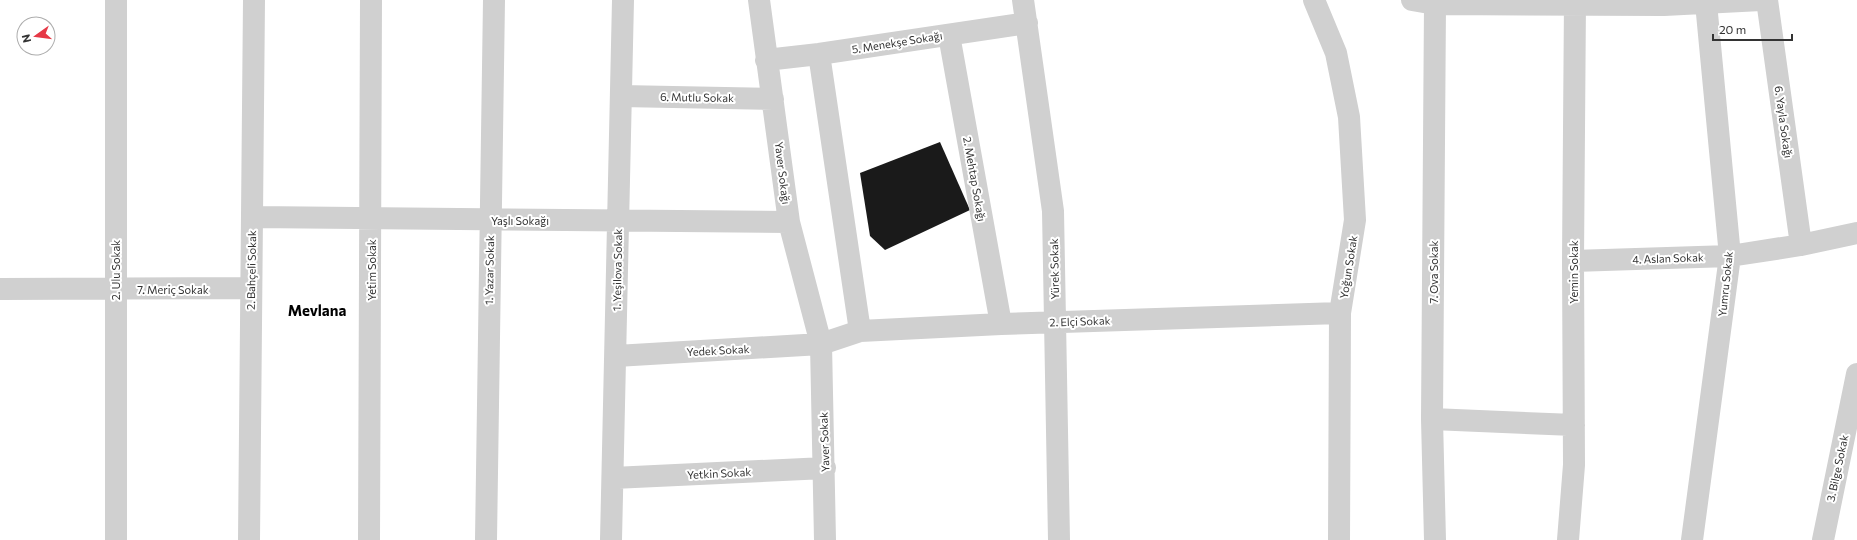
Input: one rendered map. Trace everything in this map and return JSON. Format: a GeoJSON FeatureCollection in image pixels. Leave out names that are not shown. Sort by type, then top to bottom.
{"type":"FeatureCollection","features":[{"type":"Feature","properties":{"kind":"street","name":"2. Ulu Sokak"},"geometry":{"type":"LineString","coordinates":[[116,0],[116,540]]}},
{"type":"Feature","properties":{"kind":"street","name":"2. Bahçeli Sokak"},"geometry":{"type":"LineString","coordinates":[[249,540],[254,0]]}},
{"type":"Feature","properties":{"kind":"street","name":"Yetim Sokak"},"geometry":{"type":"LineString","coordinates":[[369,540],[371,0]]}},
{"type":"Feature","properties":{"kind":"street","name":"1. Yazar Sokak"},"geometry":{"type":"LineString","coordinates":[[486,540],[494,0]]}},
{"type":"Feature","properties":{"kind":"street","name":"1. Yeşilova Sokak"},"geometry":{"type":"LineString","coordinates":[[611,540],[623,0]]}},
{"type":"Feature","properties":{"kind":"street","name":"Yaver Sokağı"},"geometry":{"type":"LineString","coordinates":[[759,0],[789,222],[821,344]]}},
{"type":"Feature","properties":{"kind":"street","name":"Yürek Sokak"},"geometry":{"type":"LineString","coordinates":[[1022,0],[1027,23],[1053,211],[1059,540]]}},
{"type":"Feature","properties":{"kind":"street"},"geometry":{"type":"LineString","coordinates":[[1412,0],[1435,4],[1575,2],[1706,3],[1761,0]]}},
{"type":"Feature","properties":{"kind":"street","name":"6. Yayla Sokağı"},"geometry":{"type":"LineString","coordinates":[[1767,0],[1801,245]]}},
{"type":"Feature","properties":{"kind":"street","name":"Yoğun Sokak"},"geometry":{"type":"LineString","coordinates":[[1321,1],[1336,53],[1349,117],[1355,220],[1340,313],[1339,540]]}},
{"type":"Feature","properties":{"kind":"street","name":"Yemin Sokak"},"geometry":{"type":"LineString","coordinates":[[1568,540],[1574,465],[1573,261],[1575,2]]}},
{"type":"Feature","properties":{"kind":"street","name":"Yumru Sokak"},"geometry":{"type":"LineString","coordinates":[[1692,540],[1730,256],[1706,3]]}},
{"type":"Feature","properties":{"kind":"street","name":"7. Ova Sokak"},"geometry":{"type":"LineString","coordinates":[[1434,540],[1432,419],[1435,4]]}},
{"type":"Feature","properties":{"kind":"street","name":"5. Menekşe Sokağı"},"geometry":{"type":"LineString","coordinates":[[766,60],[819,54],[1027,23]]}},
{"type":"Feature","properties":{"kind":"street","name":"2. Mehtap Sokağı"},"geometry":{"type":"LineString","coordinates":[[949,34],[1001,324]]}},
{"type":"Feature","properties":{"kind":"street"},"geometry":{"type":"LineString","coordinates":[[819,54],[860,331]]}},
{"type":"Feature","properties":{"kind":"street","name":"6. Mutlu Sokak"},"geometry":{"type":"LineString","coordinates":[[621,96],[773,99]]}},
{"type":"Feature","properties":{"kind":"street","name":"Yaşlı Sokağı"},"geometry":{"type":"LineString","coordinates":[[252,217],[789,222]]}},
{"type":"Feature","properties":{"kind":"street","name":"4. Aslan Sokak"},"geometry":{"type":"LineString","coordinates":[[1573,261],[1730,256],[1801,245],[1857,233]]}},
{"type":"Feature","properties":{"kind":"street","name":"7. Meriç Sokak"},"geometry":{"type":"LineString","coordinates":[[0,289],[251,288]]}},
{"type":"Feature","properties":{"kind":"street","name":"2. Elçi Sokak"},"geometry":{"type":"LineString","coordinates":[[821,344],[860,331],[1001,324],[1340,313]]}},
{"type":"Feature","properties":{"kind":"street","name":"Yedek Sokak"},"geometry":{"type":"LineString","coordinates":[[616,356],[821,344]]}},
{"type":"Feature","properties":{"kind":"street","name":"Yaver Sokak"},"geometry":{"type":"LineString","coordinates":[[821,344],[826,540]]}},
{"type":"Feature","properties":{"kind":"street","name":"3. Bilge Sokak"},"geometry":{"type":"LineString","coordinates":[[1823,540],[1857,374]]}},
{"type":"Feature","properties":{"kind":"street"},"geometry":{"type":"LineString","coordinates":[[1432,419],[1574,425]]}},
{"type":"Feature","properties":{"kind":"street","name":"Yetkin Sokak"},"geometry":{"type":"LineString","coordinates":[[613,478],[825,468]]}},
{"type":"Feature","properties":{"kind":"building"},"geometry":{"type":"Polygon","coordinates":[[[940,142],[970,210],[885,250],[870,236],[860,173],[940,142]]]}},
{"type":"Feature","properties":{"kind":"district","name":"Mevlana"},"geometry":{"type":"Point","coordinates":[317,310]}}]}
